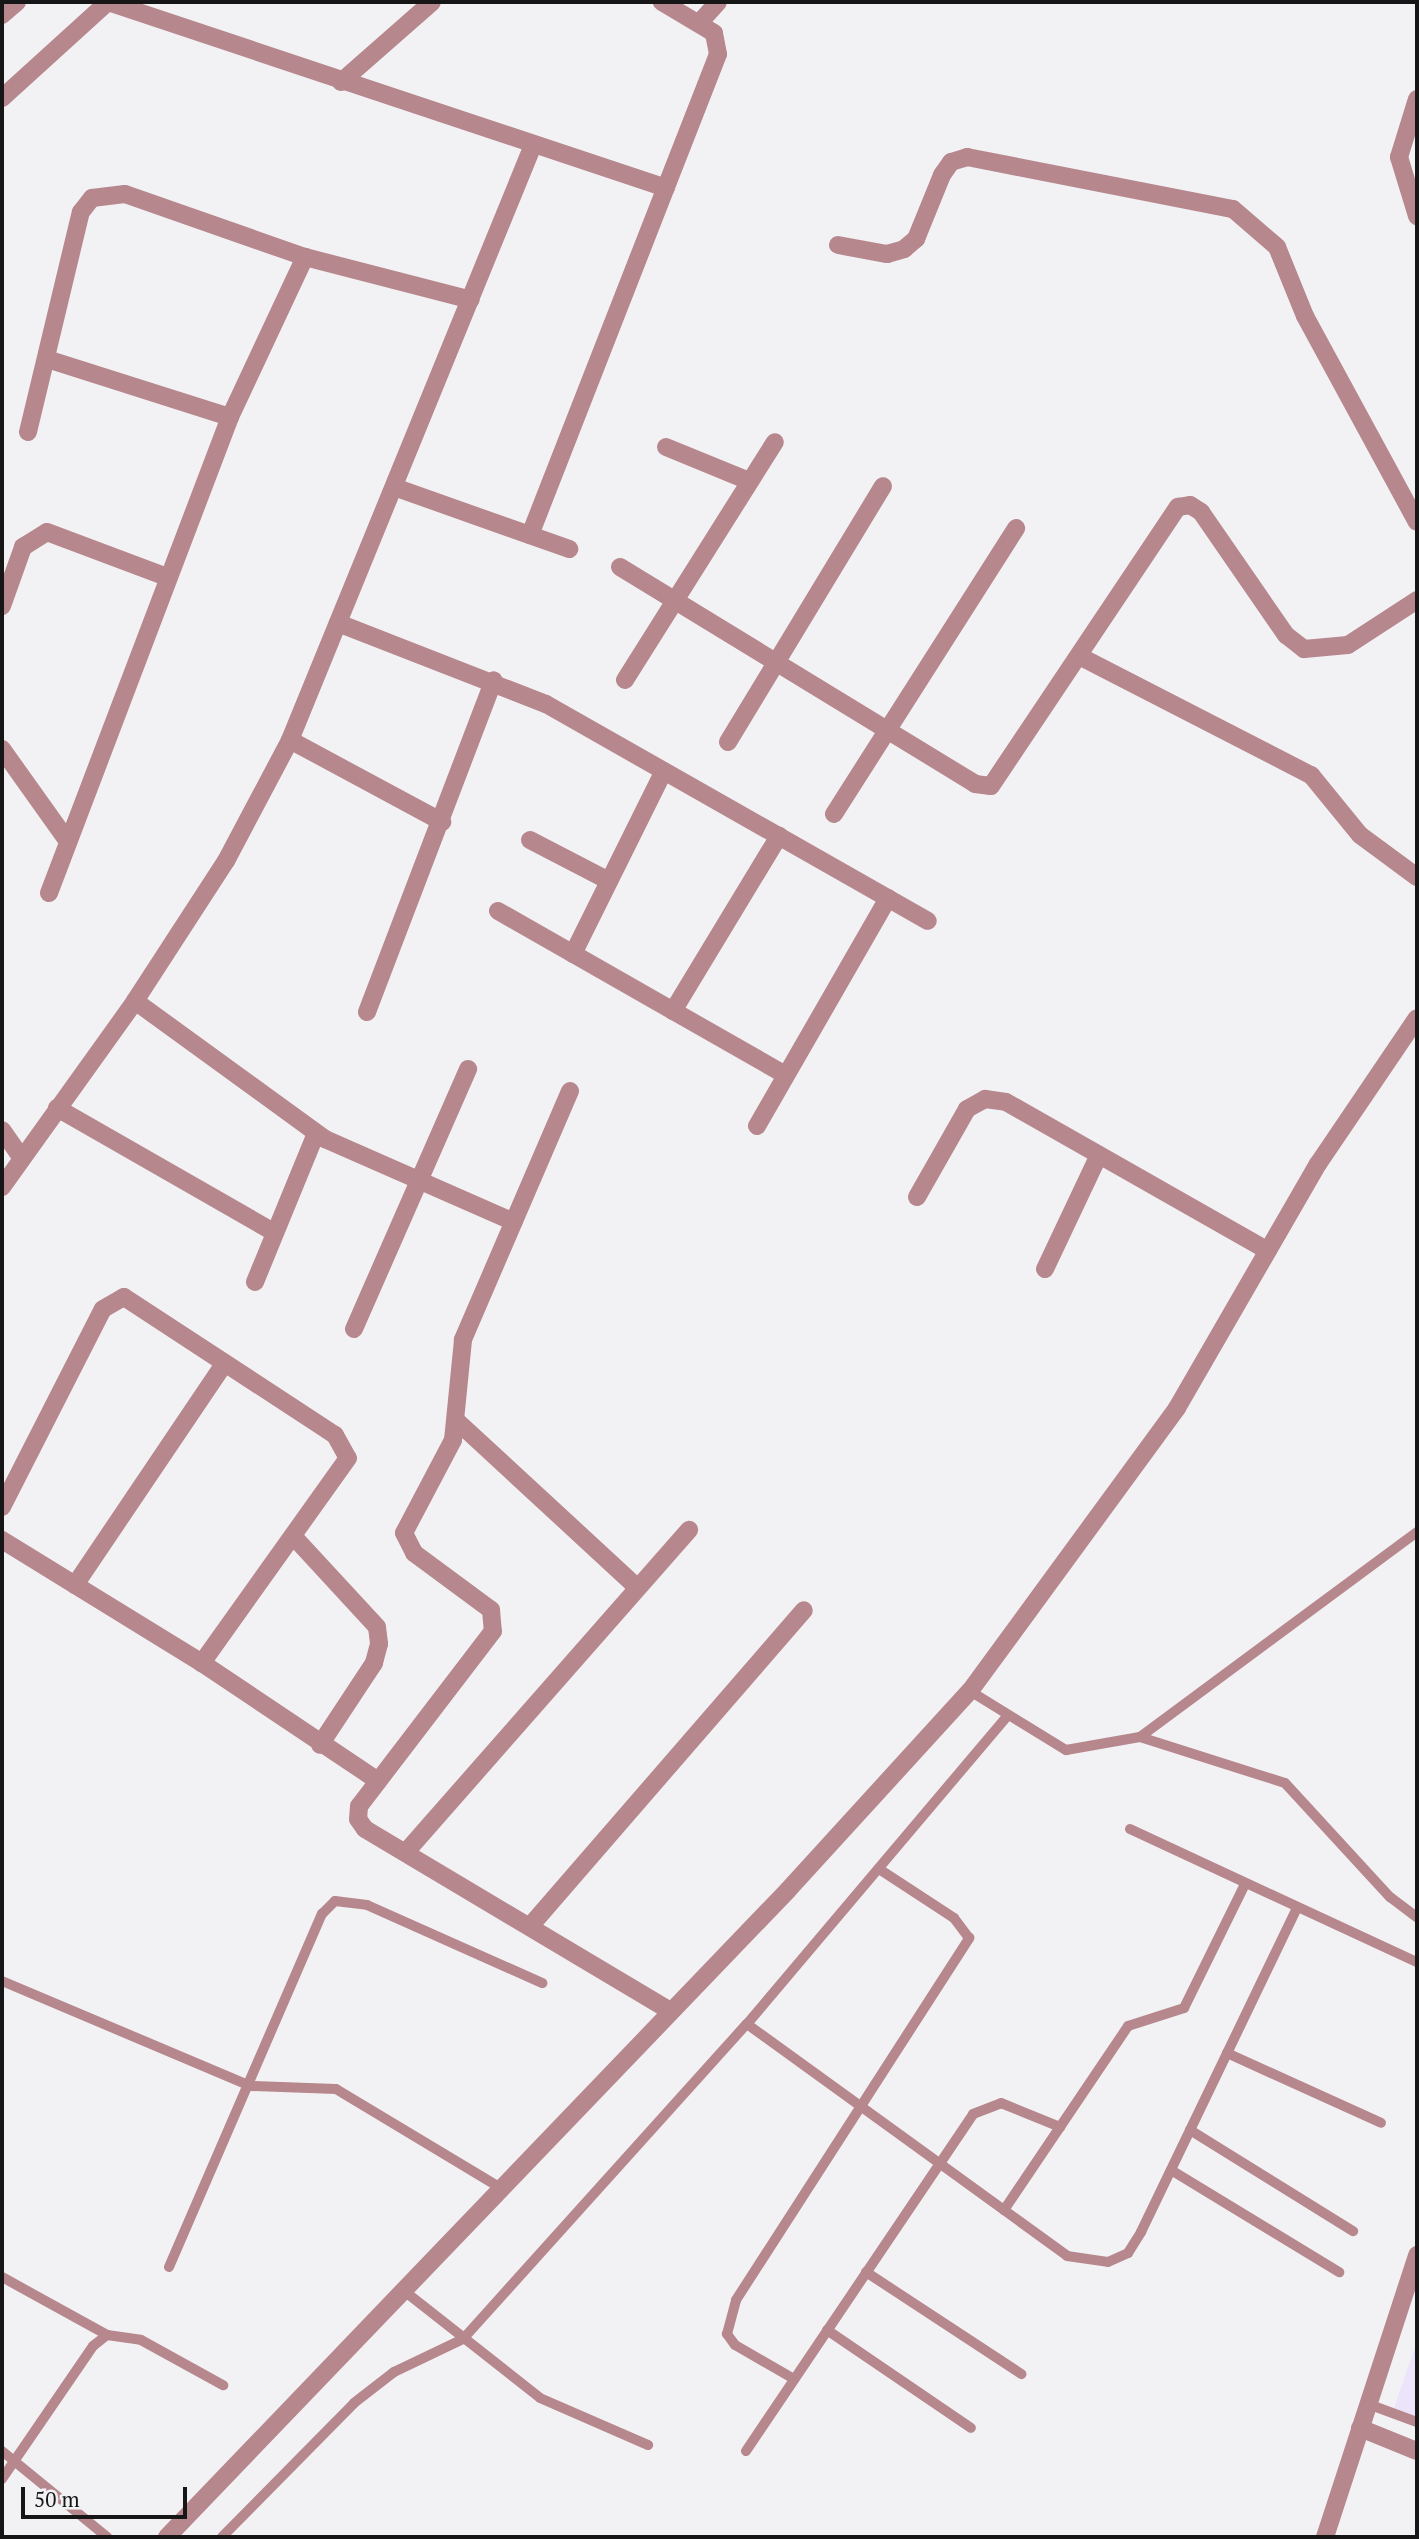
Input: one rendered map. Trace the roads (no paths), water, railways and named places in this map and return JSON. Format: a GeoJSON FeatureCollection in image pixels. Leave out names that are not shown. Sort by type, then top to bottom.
{"type":"FeatureCollection","features":[{"type":"Feature","properties":{"kind":"street"},"geometry":{"type":"LineString","coordinates":[[2,15],[17,2]]}},
{"type":"Feature","properties":{"kind":"street"},"geometry":{"type":"LineString","coordinates":[[2,98],[108,2],[341,82],[666,188]]}},
{"type":"Feature","properties":{"kind":"street"},"geometry":{"type":"LineString","coordinates":[[341,82],[432,2]]}},
{"type":"Feature","properties":{"kind":"street"},"geometry":{"type":"LineString","coordinates":[[530,535],[718,54],[714,33],[701,21],[662,2]]}},
{"type":"Feature","properties":{"kind":"street"},"geometry":{"type":"LineString","coordinates":[[701,21],[718,2]]}},
{"type":"Feature","properties":{"kind":"street"},"geometry":{"type":"LineString","coordinates":[[1417,99],[1399,157],[1417,216]]}},
{"type":"Feature","properties":{"kind":"street"},"geometry":{"type":"LineString","coordinates":[[2,1187],[135,1001],[226,860],[290,740],[533,145]]}},
{"type":"Feature","properties":{"kind":"street"},"geometry":{"type":"LineString","coordinates":[[838,245],[887,254],[904,249],[916,239],[942,175],[951,162],[967,157],[1233,209],[1277,247],[1305,316],[1417,522]]}},
{"type":"Feature","properties":{"kind":"street"},"geometry":{"type":"LineString","coordinates":[[28,432],[81,212],[110,191],[305,257],[471,300]]}},
{"type":"Feature","properties":{"kind":"street"},"geometry":{"type":"LineString","coordinates":[[49,894],[66,840],[230,417],[305,257]]}},
{"type":"Feature","properties":{"kind":"street"},"geometry":{"type":"LineString","coordinates":[[47,359],[230,417]]}},
{"type":"Feature","properties":{"kind":"street"},"geometry":{"type":"LineString","coordinates":[[625,680],[673,599],[775,442]]}},
{"type":"Feature","properties":{"kind":"street"},"geometry":{"type":"LineString","coordinates":[[666,447],[750,481]]}},
{"type":"Feature","properties":{"kind":"street"},"geometry":{"type":"LineString","coordinates":[[728,742],[773,660],[883,486]]}},
{"type":"Feature","properties":{"kind":"street"},"geometry":{"type":"LineString","coordinates":[[394,487],[569,549]]}},
{"type":"Feature","properties":{"kind":"street"},"geometry":{"type":"LineString","coordinates":[[620,566],[975,784],[991,786],[1081,657],[1164,522],[1190,505],[1202,512],[1286,635],[1304,649],[1348,645],[1417,600]]}},
{"type":"Feature","properties":{"kind":"street"},"geometry":{"type":"LineString","coordinates":[[834,814],[1016,528]]}},
{"type":"Feature","properties":{"kind":"street"},"geometry":{"type":"LineString","coordinates":[[2,607],[23,547],[47,532],[167,577]]}},
{"type":"Feature","properties":{"kind":"street"},"geometry":{"type":"LineString","coordinates":[[338,623],[494,680],[664,771],[928,921]]}},
{"type":"Feature","properties":{"kind":"street"},"geometry":{"type":"LineString","coordinates":[[1081,657],[1311,775],[1360,835],[1417,877]]}},
{"type":"Feature","properties":{"kind":"street"},"geometry":{"type":"LineString","coordinates":[[367,1012],[442,822],[494,680]]}},
{"type":"Feature","properties":{"kind":"street"},"geometry":{"type":"LineString","coordinates":[[290,740],[442,822]]}},
{"type":"Feature","properties":{"kind":"street"},"geometry":{"type":"LineString","coordinates":[[2,749],[66,840]]}},
{"type":"Feature","properties":{"kind":"street"},"geometry":{"type":"LineString","coordinates":[[573,954],[664,771]]}},
{"type":"Feature","properties":{"kind":"street"},"geometry":{"type":"LineString","coordinates":[[673,1011],[779,836]]}},
{"type":"Feature","properties":{"kind":"street"},"geometry":{"type":"LineString","coordinates":[[530,840],[609,881]]}},
{"type":"Feature","properties":{"kind":"street"},"geometry":{"type":"LineString","coordinates":[[757,1126],[888,898]]}},
{"type":"Feature","properties":{"kind":"street"},"geometry":{"type":"LineString","coordinates":[[498,911],[786,1075]]}},
{"type":"Feature","properties":{"kind":"street"},"geometry":{"type":"LineString","coordinates":[[135,1001],[316,1133],[514,1222]]}},
{"type":"Feature","properties":{"kind":"street"},"geometry":{"type":"LineString","coordinates":[[167,2537],[670,2011],[970,1691],[1177,1408],[1268,1251],[1417,1018]]}},
{"type":"Feature","properties":{"kind":"street"},"geometry":{"type":"LineString","coordinates":[[354,1329],[422,1181],[468,1069]]}},
{"type":"Feature","properties":{"kind":"street"},"geometry":{"type":"LineString","coordinates":[[570,1091],[457,1360],[459,1423],[404,1533],[414,1553],[496,1620],[359,1806],[358,1819],[406,1852],[532,1924],[670,2011]]}},
{"type":"Feature","properties":{"kind":"street"},"geometry":{"type":"LineString","coordinates":[[917,1197],[953,1127],[985,1099],[1006,1102],[1268,1251]]}},
{"type":"Feature","properties":{"kind":"street"},"geometry":{"type":"LineString","coordinates":[[57,1108],[275,1233]]}},
{"type":"Feature","properties":{"kind":"street"},"geometry":{"type":"LineString","coordinates":[[2,1129],[21,1157]]}},
{"type":"Feature","properties":{"kind":"street"},"geometry":{"type":"LineString","coordinates":[[255,1282],[316,1133]]}},
{"type":"Feature","properties":{"kind":"street"},"geometry":{"type":"LineString","coordinates":[[1045,1269],[1099,1155]]}},
{"type":"Feature","properties":{"kind":"street"},"geometry":{"type":"LineString","coordinates":[[2,1507],[112,1301],[137,1301],[345,1447],[344,1469],[202,1662]]}},
{"type":"Feature","properties":{"kind":"street"},"geometry":{"type":"LineString","coordinates":[[75,1585],[224,1364]]}},
{"type":"Feature","properties":{"kind":"street"},"geometry":{"type":"LineString","coordinates":[[459,1423],[638,1588]]}},
{"type":"Feature","properties":{"kind":"street"},"geometry":{"type":"LineString","coordinates":[[406,1852],[689,1531]]}},
{"type":"Feature","properties":{"kind":"street"},"geometry":{"type":"LineString","coordinates":[[294,1537],[377,1627],[379,1644],[374,1663],[320,1745]]}},
{"type":"Feature","properties":{"kind":"street"},"geometry":{"type":"LineString","coordinates":[[2,1539],[202,1662],[320,1745],[378,1781]]}},
{"type":"Feature","properties":{"kind":"street"},"geometry":{"type":"LineString","coordinates":[[532,1924],[804,1610]]}},
{"type":"Feature","properties":{"kind":"street"},"geometry":{"type":"LineString","coordinates":[[1325,2537],[1417,2255]]}},
{"type":"Feature","properties":{"kind":"street"},"geometry":{"type":"LineString","coordinates":[[1360,2428],[1417,2451]]}},
{"type":"Feature","properties":{"kind":"lane"},"geometry":{"type":"LineString","coordinates":[[1140,1737],[1417,1532]]}},
{"type":"Feature","properties":{"kind":"lane"},"geometry":{"type":"LineString","coordinates":[[970,1691],[1066,1749],[1140,1737],[1285,1783],[1390,1897],[1417,1917]]}},
{"type":"Feature","properties":{"kind":"lane"},"geometry":{"type":"LineString","coordinates":[[222,2537],[354,2403],[415,2360],[463,2339],[747,2024],[1008,1715]]}},
{"type":"Feature","properties":{"kind":"lane"},"geometry":{"type":"LineString","coordinates":[[1130,1829],[1417,1962]]}},
{"type":"Feature","properties":{"kind":"lane"},"geometry":{"type":"LineString","coordinates":[[794,2379],[735,2345],[727,2334],[729,2319],[857,2104],[969,1938],[954,1917],[879,1869]]}},
{"type":"Feature","properties":{"kind":"lane"},"geometry":{"type":"LineString","coordinates":[[1004,2210],[1128,2026],[1184,2008],[1245,1884]]}},
{"type":"Feature","properties":{"kind":"lane"},"geometry":{"type":"LineString","coordinates":[[169,2267],[251,2085],[322,1914],[335,1901],[367,1905],[542,1983]]}},
{"type":"Feature","properties":{"kind":"lane"},"geometry":{"type":"LineString","coordinates":[[747,2024],[1067,2256],[1108,2262],[1128,2253],[1171,2170],[1297,1908]]}},
{"type":"Feature","properties":{"kind":"lane"},"geometry":{"type":"LineString","coordinates":[[2,1981],[251,2085],[336,2090],[499,2187]]}},
{"type":"Feature","properties":{"kind":"lane"},"geometry":{"type":"LineString","coordinates":[[1227,2053],[1381,2123]]}},
{"type":"Feature","properties":{"kind":"lane"},"geometry":{"type":"LineString","coordinates":[[746,2451],[939,2163],[988,2103],[1060,2127]]}},
{"type":"Feature","properties":{"kind":"lane"},"geometry":{"type":"LineString","coordinates":[[1190,2130],[1353,2231]]}},
{"type":"Feature","properties":{"kind":"lane"},"geometry":{"type":"LineString","coordinates":[[1171,2170],[1339,2272]]}},
{"type":"Feature","properties":{"kind":"lane"},"geometry":{"type":"LineString","coordinates":[[866,2272],[1021,2374]]}},
{"type":"Feature","properties":{"kind":"lane"},"geometry":{"type":"LineString","coordinates":[[2,2277],[107,2335],[141,2340],[223,2385]]}},
{"type":"Feature","properties":{"kind":"lane"},"geometry":{"type":"LineString","coordinates":[[403,2290],[540,2398],[648,2445]]}},
{"type":"Feature","properties":{"kind":"lane"},"geometry":{"type":"LineString","coordinates":[[827,2330],[971,2428]]}},
{"type":"Feature","properties":{"kind":"lane"},"geometry":{"type":"LineString","coordinates":[[2,2479],[93,2346],[107,2335]]}},
{"type":"Feature","properties":{"kind":"lane"},"geometry":{"type":"LineString","coordinates":[[1368,2404],[1417,2422]]}},
{"type":"Feature","properties":{"kind":"lane"},"geometry":{"type":"LineString","coordinates":[[2,2451],[107,2537]]}}]}
